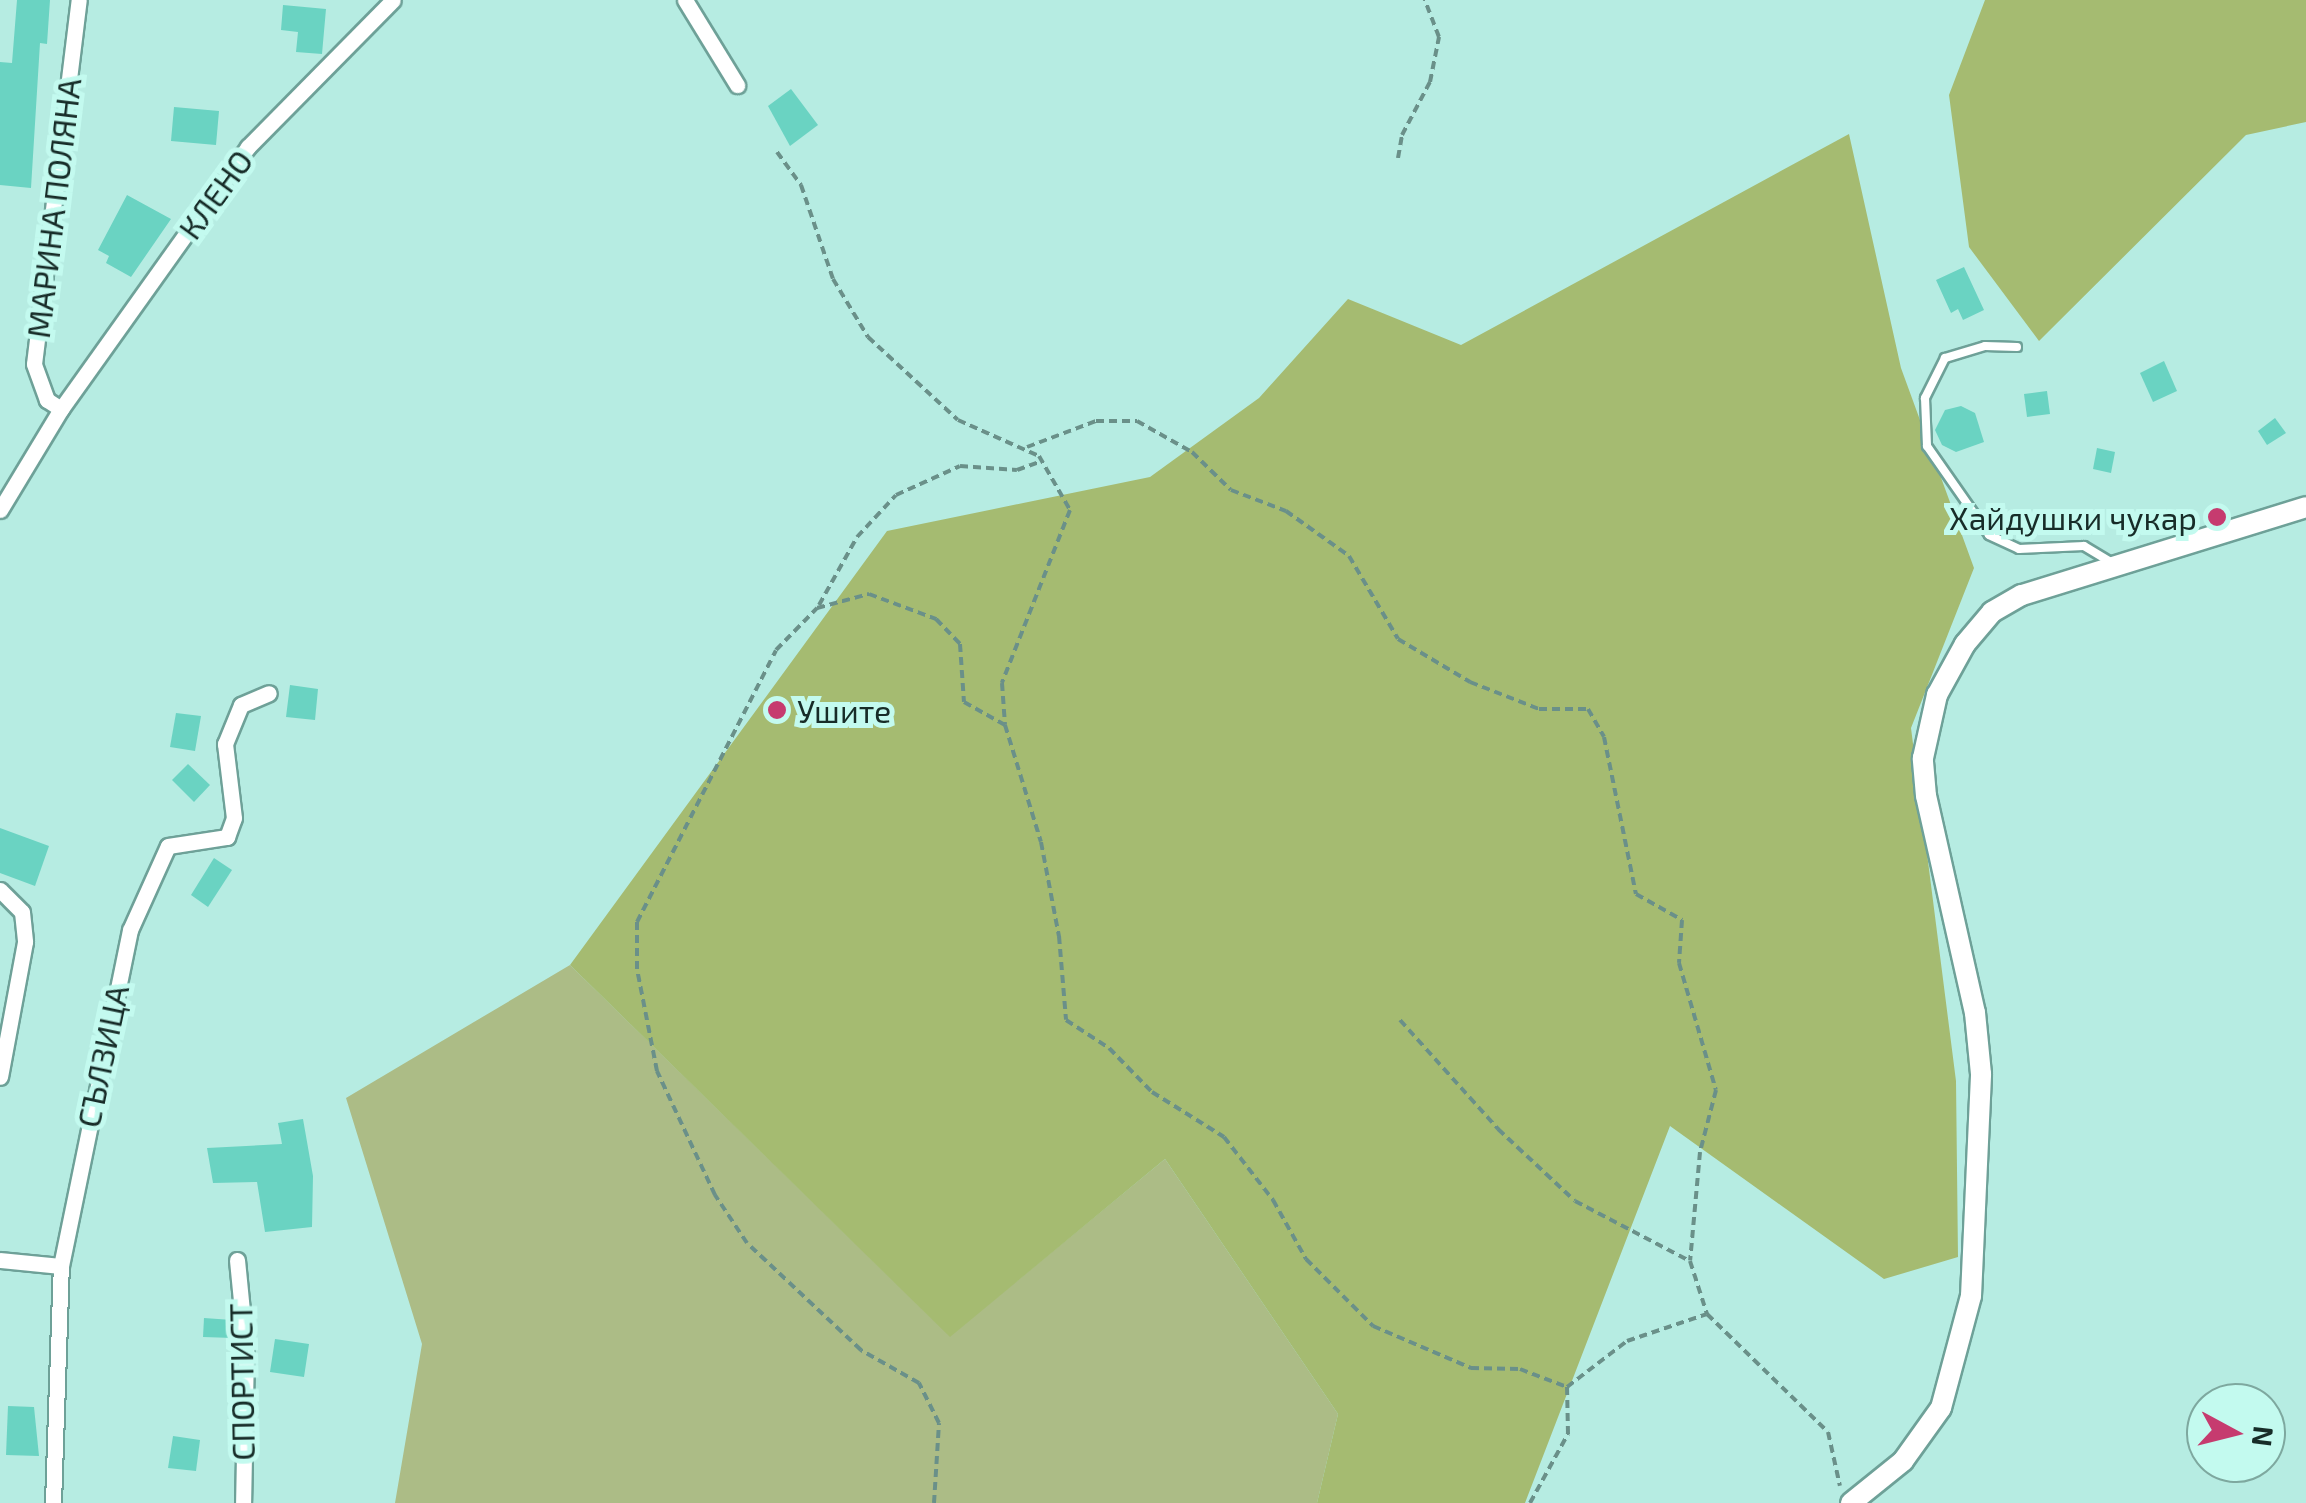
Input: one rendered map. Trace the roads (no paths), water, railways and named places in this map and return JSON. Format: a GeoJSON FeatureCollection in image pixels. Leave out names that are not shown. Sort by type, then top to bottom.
{"type":"FeatureCollection","features":[{"type":"Feature","properties":{"kind":"street","name":"МАРИНА ПОЛЯНА"},"geometry":{"type":"LineString","coordinates":[[61,409],[46,400],[34,364],[79,0]]}},
{"type":"Feature","properties":{"kind":"street","name":"КЛЕНО"},"geometry":{"type":"LineString","coordinates":[[61,409],[248,147],[393,0]]}},
{"type":"Feature","properties":{"kind":"street"},"geometry":{"type":"LineString","coordinates":[[685,0],[738,84]]}},
{"type":"Feature","properties":{"kind":"street"},"geometry":{"type":"LineString","coordinates":[[0,510],[61,409]]}},
{"type":"Feature","properties":{"kind":"street"},"geometry":{"type":"LineString","coordinates":[[1847,1503],[1903,1462],[1941,1408],[1971,1296],[1980,1074],[1974,1013],[1926,796],[1927,725],[1950,669],[1992,612],[2041,586],[2306,507]]}},
{"type":"Feature","properties":{"kind":"street","name":"СЪЛЗИЦА"},"geometry":{"type":"LineString","coordinates":[[54,1503],[61,1266],[130,930],[168,846],[183,839],[219,842],[232,828],[225,744],[241,705],[269,693]]}},
{"type":"Feature","properties":{"kind":"street"},"geometry":{"type":"LineString","coordinates":[[0,890],[22,912],[25,942],[0,1077]]}},
{"type":"Feature","properties":{"kind":"street"},"geometry":{"type":"LineString","coordinates":[[0,1260],[61,1266]]}},
{"type":"Feature","properties":{"kind":"street","name":"СПОРТИСТ"},"geometry":{"type":"LineString","coordinates":[[237,1260],[246,1351],[243,1503]]}},
{"type":"Feature","properties":{"kind":"lane"},"geometry":{"type":"LineString","coordinates":[[2017,347],[1986,346],[1945,358],[1925,398],[1927,446],[1988,536],[2019,550],[2084,546],[2112,563]]}},
{"type":"Feature","properties":{"kind":"place","name":"Хайдушки чукар"},"geometry":{"type":"Point","coordinates":[2217,517]}},
{"type":"Feature","properties":{"kind":"place","name":"Ушите"},"geometry":{"type":"Point","coordinates":[777,710]}}]}
